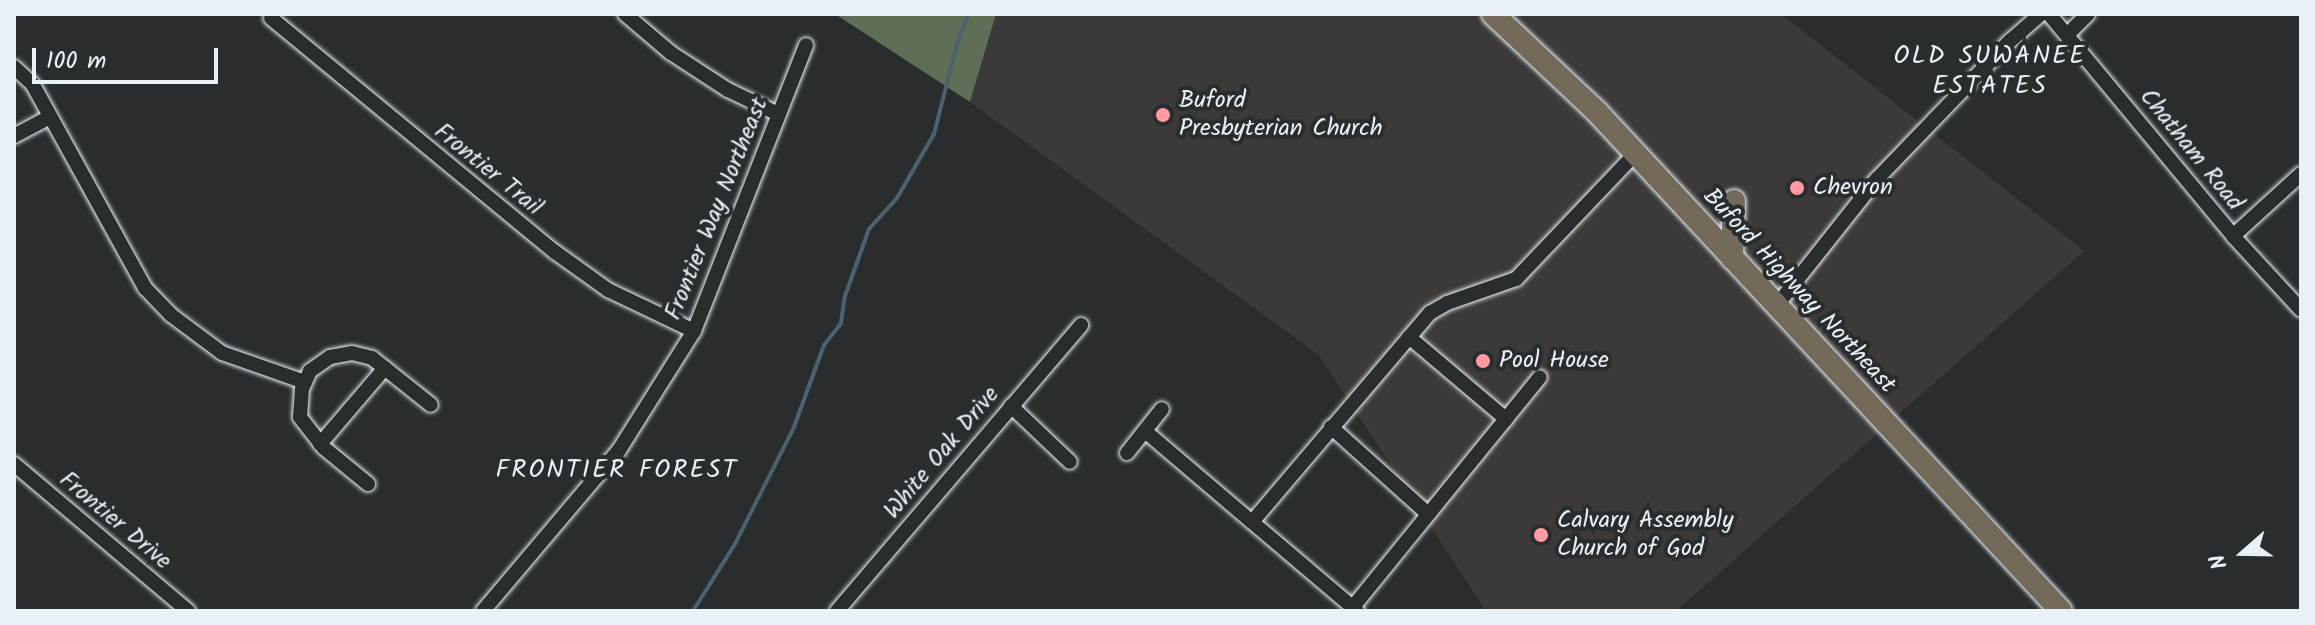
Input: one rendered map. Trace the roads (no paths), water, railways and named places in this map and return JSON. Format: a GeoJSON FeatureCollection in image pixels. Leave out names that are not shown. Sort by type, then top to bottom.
{"type":"FeatureCollection","features":[{"type":"Feature","properties":{"kind":"main road","name":"Buford Highway Northeast"},"geometry":{"type":"LineString","coordinates":[[1493,14],[1597,112],[2061,611]]}},
{"type":"Feature","properties":{"kind":"main road"},"geometry":{"type":"LineString","coordinates":[[1732,258],[1734,201]]}},
{"type":"Feature","properties":{"kind":"street"},"geometry":{"type":"LineString","coordinates":[[625,14],[693,68],[728,90],[778,114]]}},
{"type":"Feature","properties":{"kind":"street"},"geometry":{"type":"LineString","coordinates":[[1777,305],[1877,179],[2010,41],[2041,14]]}},
{"type":"Feature","properties":{"kind":"street","name":"Chatham Road"},"geometry":{"type":"LineString","coordinates":[[2049,14],[2233,236],[2301,310]]}},
{"type":"Feature","properties":{"kind":"street"},"geometry":{"type":"LineString","coordinates":[[2068,34],[2088,14]]}},
{"type":"Feature","properties":{"kind":"street","name":"Frontier Trail"},"geometry":{"type":"LineString","coordinates":[[271,18],[555,252],[608,290],[694,331]]}},
{"type":"Feature","properties":{"kind":"street","name":"Frontier Way Northeast"},"geometry":{"type":"LineString","coordinates":[[483,611],[619,450],[694,331],[806,45]]}},
{"type":"Feature","properties":{"kind":"street"},"geometry":{"type":"LineString","coordinates":[[14,67],[33,85],[145,288],[171,315],[222,353],[305,382]]}},
{"type":"Feature","properties":{"kind":"street"},"geometry":{"type":"LineString","coordinates":[[14,136],[49,117]]}},
{"type":"Feature","properties":{"kind":"street"},"geometry":{"type":"LineString","coordinates":[[1252,522],[1430,313],[1447,303],[1516,279],[1635,154]]}},
{"type":"Feature","properties":{"kind":"street"},"geometry":{"type":"LineString","coordinates":[[2233,236],[2301,174]]}},
{"type":"Feature","properties":{"kind":"street","name":"White Oak Drive"},"geometry":{"type":"LineString","coordinates":[[837,611],[1081,325]]}},
{"type":"Feature","properties":{"kind":"street"},"geometry":{"type":"LineString","coordinates":[[1409,337],[1506,419]]}},
{"type":"Feature","properties":{"kind":"street"},"geometry":{"type":"LineString","coordinates":[[368,484],[320,444],[300,417],[305,382],[310,371],[330,357],[352,353],[372,358],[431,405]]}},
{"type":"Feature","properties":{"kind":"street"},"geometry":{"type":"LineString","coordinates":[[320,444],[385,368]]}},
{"type":"Feature","properties":{"kind":"street"},"geometry":{"type":"LineString","coordinates":[[1145,431],[1355,609],[1540,377]]}},
{"type":"Feature","properties":{"kind":"street"},"geometry":{"type":"LineString","coordinates":[[1011,406],[1070,462]]}},
{"type":"Feature","properties":{"kind":"street"},"geometry":{"type":"LineString","coordinates":[[1127,453],[1162,409]]}},
{"type":"Feature","properties":{"kind":"street"},"geometry":{"type":"LineString","coordinates":[[1331,427],[1428,514]]}},
{"type":"Feature","properties":{"kind":"street","name":"Frontier Drive"},"geometry":{"type":"LineString","coordinates":[[14,464],[172,606],[188,611]]}},
{"type":"Feature","properties":{"kind":"waterway"},"geometry":{"type":"LineString","coordinates":[[693,611],[735,544],[794,427],[824,345],[841,323],[845,296],[869,229],[897,198],[934,134],[958,40],[969,14]]}},
{"type":"Feature","properties":{"kind":"place","name":"Buford Presbyterian Church"},"geometry":{"type":"Point","coordinates":[1163,115]}},
{"type":"Feature","properties":{"kind":"place","name":"Chevron"},"geometry":{"type":"Point","coordinates":[1797,188]}},
{"type":"Feature","properties":{"kind":"place","name":"Pool House"},"geometry":{"type":"Point","coordinates":[1483,361]}},
{"type":"Feature","properties":{"kind":"place","name":"Calvary Assembly Church of God"},"geometry":{"type":"Point","coordinates":[1541,535]}},
{"type":"Feature","properties":{"kind":"district","name":"OLD SUWANEE ESTATES"},"geometry":{"type":"Point","coordinates":[1990,72]}},
{"type":"Feature","properties":{"kind":"district","name":"FRONTIER FOREST"},"geometry":{"type":"Point","coordinates":[617,471]}}]}
